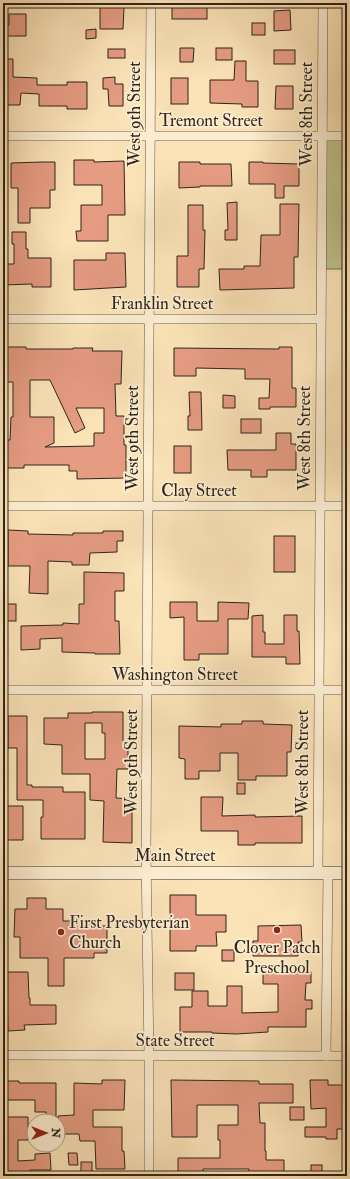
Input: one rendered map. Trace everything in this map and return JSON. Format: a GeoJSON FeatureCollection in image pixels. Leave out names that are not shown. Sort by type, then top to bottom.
{"type":"FeatureCollection","features":[{"type":"Feature","properties":{"kind":"main road","name":"Main Street"},"geometry":{"type":"LineString","coordinates":[[3,873],[347,874]]}},
{"type":"Feature","properties":{"kind":"street","name":"West 9th Street"},"geometry":{"type":"LineString","coordinates":[[149,1176],[146,873],[151,3]]}},
{"type":"Feature","properties":{"kind":"street","name":"West 8th Street"},"geometry":{"type":"LineString","coordinates":[[323,3],[319,690],[326,1056]]}},
{"type":"Feature","properties":{"kind":"street","name":"Tremont Street"},"geometry":{"type":"LineString","coordinates":[[3,136],[347,136]]}},
{"type":"Feature","properties":{"kind":"street","name":"Franklin Street"},"geometry":{"type":"LineString","coordinates":[[3,319],[321,319]]}},
{"type":"Feature","properties":{"kind":"street","name":"Clay Street"},"geometry":{"type":"LineString","coordinates":[[3,506],[347,506]]}},
{"type":"Feature","properties":{"kind":"street","name":"Washington Street"},"geometry":{"type":"LineString","coordinates":[[3,690],[347,690]]}},
{"type":"Feature","properties":{"kind":"street","name":"State Street"},"geometry":{"type":"LineString","coordinates":[[3,1055],[347,1056]]}},
{"type":"Feature","properties":{"kind":"green space"},"geometry":{"type":"Polygon","coordinates":[[[322,136],[347,136],[347,269],[321,269],[322,136]]]}},
{"type":"Feature","properties":{"kind":"building"},"geometry":{"type":"Polygon","coordinates":[[[100,3],[112,3],[112,7],[124,7],[123,29],[100,29],[100,3]]]}},
{"type":"Feature","properties":{"kind":"building"},"geometry":{"type":"Polygon","coordinates":[[[172,5],[207,5],[207,19],[172,19],[172,5]]]}},
{"type":"Feature","properties":{"kind":"building"},"geometry":{"type":"Polygon","coordinates":[[[290,10],[291,30],[274,31],[274,11],[290,10]]]}},
{"type":"Feature","properties":{"kind":"building"},"geometry":{"type":"Polygon","coordinates":[[[9,14],[26,14],[26,36],[3,36],[3,25],[9,25],[9,14]]]}},
{"type":"Feature","properties":{"kind":"building"},"geometry":{"type":"Polygon","coordinates":[[[252,23],[265,23],[265,35],[252,35],[252,23]]]}},
{"type":"Feature","properties":{"kind":"building"},"geometry":{"type":"Polygon","coordinates":[[[96,29],[96,38],[86,39],[86,30],[96,29]]]}},
{"type":"Feature","properties":{"kind":"building"},"geometry":{"type":"Polygon","coordinates":[[[180,48],[194,48],[193,62],[180,62],[180,48]]]}},
{"type":"Feature","properties":{"kind":"building"},"geometry":{"type":"Polygon","coordinates":[[[216,48],[232,48],[232,60],[216,60],[216,48]]]}},
{"type":"Feature","properties":{"kind":"building"},"geometry":{"type":"Polygon","coordinates":[[[108,49],[125,49],[125,58],[108,58],[108,49]]]}},
{"type":"Feature","properties":{"kind":"building"},"geometry":{"type":"Polygon","coordinates":[[[274,50],[295,50],[295,64],[274,64],[274,50]]]}},
{"type":"Feature","properties":{"kind":"building"},"geometry":{"type":"Polygon","coordinates":[[[3,59],[13,59],[13,77],[37,78],[37,85],[67,85],[67,82],[87,82],[87,109],[67,109],[67,106],[39,106],[39,94],[21,93],[20,105],[3,105],[3,59]]]}},
{"type":"Feature","properties":{"kind":"building"},"geometry":{"type":"Polygon","coordinates":[[[235,61],[246,61],[246,81],[258,81],[258,107],[242,107],[242,104],[210,103],[210,80],[234,80],[235,61]]]}},
{"type":"Feature","properties":{"kind":"building"},"geometry":{"type":"Polygon","coordinates":[[[115,77],[115,84],[123,84],[123,106],[109,106],[108,89],[103,89],[103,78],[115,77]]]}},
{"type":"Feature","properties":{"kind":"building"},"geometry":{"type":"Polygon","coordinates":[[[171,78],[188,78],[188,104],[171,104],[171,78]]]}},
{"type":"Feature","properties":{"kind":"building"},"geometry":{"type":"Polygon","coordinates":[[[276,86],[293,86],[293,109],[275,109],[276,86]]]}},
{"type":"Feature","properties":{"kind":"building"},"geometry":{"type":"Polygon","coordinates":[[[74,160],[94,160],[94,162],[124,161],[125,215],[108,215],[108,241],[77,241],[76,231],[81,231],[81,205],[102,205],[102,185],[74,185],[74,160]]]}},
{"type":"Feature","properties":{"kind":"building"},"geometry":{"type":"Polygon","coordinates":[[[55,162],[55,190],[50,190],[50,208],[30,208],[30,223],[18,223],[18,188],[11,188],[11,163],[55,162]]]}},
{"type":"Feature","properties":{"kind":"building"},"geometry":{"type":"Polygon","coordinates":[[[179,162],[231,164],[232,186],[200,186],[179,188],[179,162]]]}},
{"type":"Feature","properties":{"kind":"building"},"geometry":{"type":"Polygon","coordinates":[[[249,162],[299,164],[299,186],[284,186],[284,198],[275,198],[275,184],[249,184],[249,162]]]}},
{"type":"Feature","properties":{"kind":"building"},"geometry":{"type":"Polygon","coordinates":[[[237,202],[237,240],[225,240],[225,230],[228,230],[227,203],[237,202]]]}},
{"type":"Feature","properties":{"kind":"building"},"geometry":{"type":"Polygon","coordinates":[[[280,204],[299,204],[298,257],[294,257],[294,288],[220,290],[219,269],[244,269],[244,266],[260,266],[261,235],[280,235],[280,204]]]}},
{"type":"Feature","properties":{"kind":"building"},"geometry":{"type":"Polygon","coordinates":[[[188,205],[203,205],[203,230],[205,230],[204,269],[199,269],[199,287],[177,287],[177,256],[188,256],[188,205]]]}},
{"type":"Feature","properties":{"kind":"building"},"geometry":{"type":"Polygon","coordinates":[[[12,232],[26,232],[26,249],[28,249],[28,258],[51,258],[51,287],[32,287],[32,284],[4,285],[4,264],[14,264],[14,244],[12,244],[12,232]]]}},
{"type":"Feature","properties":{"kind":"building"},"geometry":{"type":"Polygon","coordinates":[[[106,253],[125,253],[126,287],[74,290],[74,260],[106,260],[106,253]]]}},
{"type":"Feature","properties":{"kind":"building"},"geometry":{"type":"Polygon","coordinates":[[[4,347],[26,347],[26,349],[93,348],[92,351],[122,351],[121,384],[115,384],[116,416],[124,416],[126,478],[77,479],[77,471],[69,471],[69,465],[24,465],[24,468],[6,468],[6,440],[10,440],[11,417],[13,417],[13,382],[3,382],[4,347]],[[30,380],[30,417],[54,417],[54,443],[45,447],[94,446],[94,433],[104,433],[104,408],[76,408],[85,428],[75,433],[50,380],[30,380]]]}},
{"type":"Feature","properties":{"kind":"building"},"geometry":{"type":"Polygon","coordinates":[[[279,347],[292,347],[292,388],[296,388],[296,407],[270,407],[270,409],[259,409],[259,398],[269,398],[270,379],[245,379],[245,369],[196,368],[196,376],[174,376],[174,348],[279,349],[279,347]]]}},
{"type":"Feature","properties":{"kind":"building"},"geometry":{"type":"Polygon","coordinates":[[[189,392],[201,392],[202,430],[188,430],[188,416],[190,416],[189,392]]]}},
{"type":"Feature","properties":{"kind":"building"},"geometry":{"type":"Polygon","coordinates":[[[223,395],[235,396],[235,408],[223,408],[223,395]]]}},
{"type":"Feature","properties":{"kind":"building"},"geometry":{"type":"Polygon","coordinates":[[[241,419],[261,419],[261,433],[241,433],[241,419]]]}},
{"type":"Feature","properties":{"kind":"building"},"geometry":{"type":"Polygon","coordinates":[[[276,433],[291,433],[291,444],[296,444],[296,470],[267,470],[267,477],[251,477],[251,470],[228,470],[227,450],[276,450],[276,433]]]}},
{"type":"Feature","properties":{"kind":"building"},"geometry":{"type":"Polygon","coordinates":[[[174,446],[191,446],[191,473],[174,473],[174,446]]]}},
{"type":"Feature","properties":{"kind":"building"},"geometry":{"type":"Polygon","coordinates":[[[8,530],[28,531],[28,534],[73,535],[73,533],[123,531],[123,541],[117,541],[117,552],[90,553],[89,565],[72,565],[72,562],[48,561],[48,594],[29,593],[30,566],[8,566],[8,530]]]}},
{"type":"Feature","properties":{"kind":"building"},"geometry":{"type":"Polygon","coordinates":[[[274,536],[295,536],[295,572],[274,572],[274,536]]]}},
{"type":"Feature","properties":{"kind":"building"},"geometry":{"type":"Polygon","coordinates":[[[84,572],[124,573],[124,591],[115,591],[115,621],[119,621],[120,654],[62,652],[62,638],[40,639],[40,649],[21,650],[21,626],[63,625],[63,623],[79,624],[79,604],[84,604],[84,572]]]}},
{"type":"Feature","properties":{"kind":"building"},"geometry":{"type":"Polygon","coordinates":[[[170,602],[197,602],[197,621],[218,621],[218,602],[249,603],[248,619],[228,619],[228,654],[199,654],[199,660],[184,660],[184,617],[170,618],[170,602]]]}},
{"type":"Feature","properties":{"kind":"building"},"geometry":{"type":"Polygon","coordinates":[[[3,604],[16,604],[16,621],[3,621],[3,604]]]}},
{"type":"Feature","properties":{"kind":"building"},"geometry":{"type":"Polygon","coordinates":[[[263,615],[265,644],[284,644],[284,615],[297,615],[300,664],[286,664],[286,657],[252,657],[252,616],[263,615]]]}},
{"type":"Feature","properties":{"kind":"building"},"geometry":{"type":"Polygon","coordinates":[[[123,712],[123,742],[128,742],[128,769],[117,769],[116,798],[132,799],[132,843],[103,842],[104,801],[90,800],[90,774],[62,774],[62,745],[44,744],[44,718],[68,718],[68,713],[123,712]],[[85,723],[85,759],[105,759],[105,733],[102,733],[102,723],[85,723]]]}},
{"type":"Feature","properties":{"kind":"building"},"geometry":{"type":"Polygon","coordinates":[[[8,716],[27,716],[27,785],[32,785],[32,787],[63,787],[63,792],[85,792],[85,839],[41,839],[43,800],[17,800],[17,748],[8,748],[8,716]]]}},
{"type":"Feature","properties":{"kind":"building"},"geometry":{"type":"Polygon","coordinates":[[[242,721],[263,721],[263,724],[292,725],[291,752],[287,752],[287,776],[256,776],[256,780],[238,780],[238,753],[220,753],[220,771],[199,771],[199,779],[185,779],[185,759],[179,758],[179,726],[221,727],[221,724],[242,724],[242,721]]]}},
{"type":"Feature","properties":{"kind":"building"},"geometry":{"type":"Polygon","coordinates":[[[237,783],[245,783],[245,794],[237,794],[237,783]]]}},
{"type":"Feature","properties":{"kind":"building"},"geometry":{"type":"Polygon","coordinates":[[[201,797],[223,797],[222,816],[302,816],[302,843],[255,843],[255,845],[238,845],[238,831],[201,831],[201,797]]]}},
{"type":"Feature","properties":{"kind":"building"},"geometry":{"type":"Polygon","coordinates":[[[3,806],[23,806],[23,840],[4,840],[3,806]]]}},
{"type":"Feature","properties":{"kind":"building"},"geometry":{"type":"Polygon","coordinates":[[[170,895],[196,895],[196,915],[226,915],[226,932],[216,932],[217,946],[196,946],[196,951],[170,951],[170,895]]]}},
{"type":"Feature","properties":{"kind":"building","name":"First Presbyterian Church"},"geometry":{"type":"Polygon","coordinates":[[[27,898],[46,898],[46,909],[63,909],[63,921],[96,921],[96,926],[107,926],[107,953],[94,953],[94,958],[64,958],[64,986],[48,986],[48,958],[20,958],[20,937],[14,937],[15,909],[27,909],[27,898]]]}},
{"type":"Feature","properties":{"kind":"building"},"geometry":{"type":"Polygon","coordinates":[[[301,925],[302,942],[298,942],[298,956],[253,956],[253,941],[258,941],[258,926],[301,925]]]}},
{"type":"Feature","properties":{"kind":"building"},"geometry":{"type":"Polygon","coordinates":[[[222,950],[234,950],[234,961],[222,961],[222,950]]]}},
{"type":"Feature","properties":{"kind":"building"},"geometry":{"type":"Polygon","coordinates":[[[3,972],[28,972],[30,1005],[56,1005],[56,1024],[24,1025],[25,1030],[8,1031],[7,992],[3,992],[3,972]]]}},
{"type":"Feature","properties":{"kind":"building"},"geometry":{"type":"Polygon","coordinates":[[[311,972],[311,983],[306,983],[305,1000],[312,1000],[312,1009],[306,1009],[306,1027],[268,1027],[268,1032],[236,1034],[180,1032],[180,1007],[192,1007],[192,991],[208,991],[208,1006],[227,1006],[227,986],[242,986],[242,1013],[278,1012],[278,984],[263,984],[263,973],[311,972]]]}},
{"type":"Feature","properties":{"kind":"building"},"geometry":{"type":"Polygon","coordinates":[[[175,973],[194,973],[194,990],[175,990],[175,973]]]}},
{"type":"Feature","properties":{"kind":"building"},"geometry":{"type":"Polygon","coordinates":[[[102,1080],[125,1080],[124,1110],[93,1110],[93,1127],[122,1127],[122,1151],[124,1151],[125,1169],[96,1169],[95,1141],[80,1141],[79,1134],[66,1134],[66,1116],[74,1115],[74,1083],[102,1084],[102,1080]]]}},
{"type":"Feature","properties":{"kind":"building"},"geometry":{"type":"Polygon","coordinates":[[[171,1080],[259,1081],[259,1084],[293,1084],[293,1103],[259,1103],[260,1123],[265,1123],[266,1160],[284,1160],[284,1176],[271,1176],[271,1172],[249,1172],[249,1169],[203,1169],[203,1176],[178,1176],[178,1158],[220,1158],[218,1125],[238,1125],[238,1105],[197,1105],[197,1137],[172,1137],[171,1080]]]}},
{"type":"Feature","properties":{"kind":"building"},"geometry":{"type":"Polygon","coordinates":[[[310,1080],[328,1080],[328,1085],[347,1085],[347,1129],[337,1129],[337,1139],[326,1139],[326,1137],[305,1137],[305,1127],[326,1127],[326,1108],[311,1109],[310,1080]]]}},
{"type":"Feature","properties":{"kind":"building"},"geometry":{"type":"Polygon","coordinates":[[[3,1081],[19,1081],[19,1083],[56,1083],[56,1113],[35,1112],[35,1100],[3,1100],[3,1081]]]}},
{"type":"Feature","properties":{"kind":"building"},"geometry":{"type":"Polygon","coordinates":[[[290,1107],[304,1107],[304,1120],[290,1120],[290,1107]]]}},
{"type":"Feature","properties":{"kind":"building"},"geometry":{"type":"Polygon","coordinates":[[[3,1117],[26,1117],[26,1140],[18,1140],[18,1161],[35,1160],[35,1154],[50,1153],[51,1170],[30,1170],[30,1176],[17,1176],[17,1172],[4,1172],[3,1117]]]}},
{"type":"Feature","properties":{"kind":"building"},"geometry":{"type":"Polygon","coordinates":[[[68,1153],[77,1153],[78,1165],[69,1165],[68,1153]]]}},
{"type":"Feature","properties":{"kind":"building"},"geometry":{"type":"Polygon","coordinates":[[[81,1162],[92,1162],[92,1176],[81,1176],[81,1162]]]}},
{"type":"Feature","properties":{"kind":"building"},"geometry":{"type":"Polygon","coordinates":[[[311,1165],[322,1165],[322,1176],[311,1176],[311,1165]]]}},
{"type":"Feature","properties":{"kind":"place","name":"Clover Patch Preschool"},"geometry":{"type":"Point","coordinates":[277,930]}},
{"type":"Feature","properties":{"kind":"place","name":"First Presbyterian Church"},"geometry":{"type":"Point","coordinates":[61,932]}}]}
